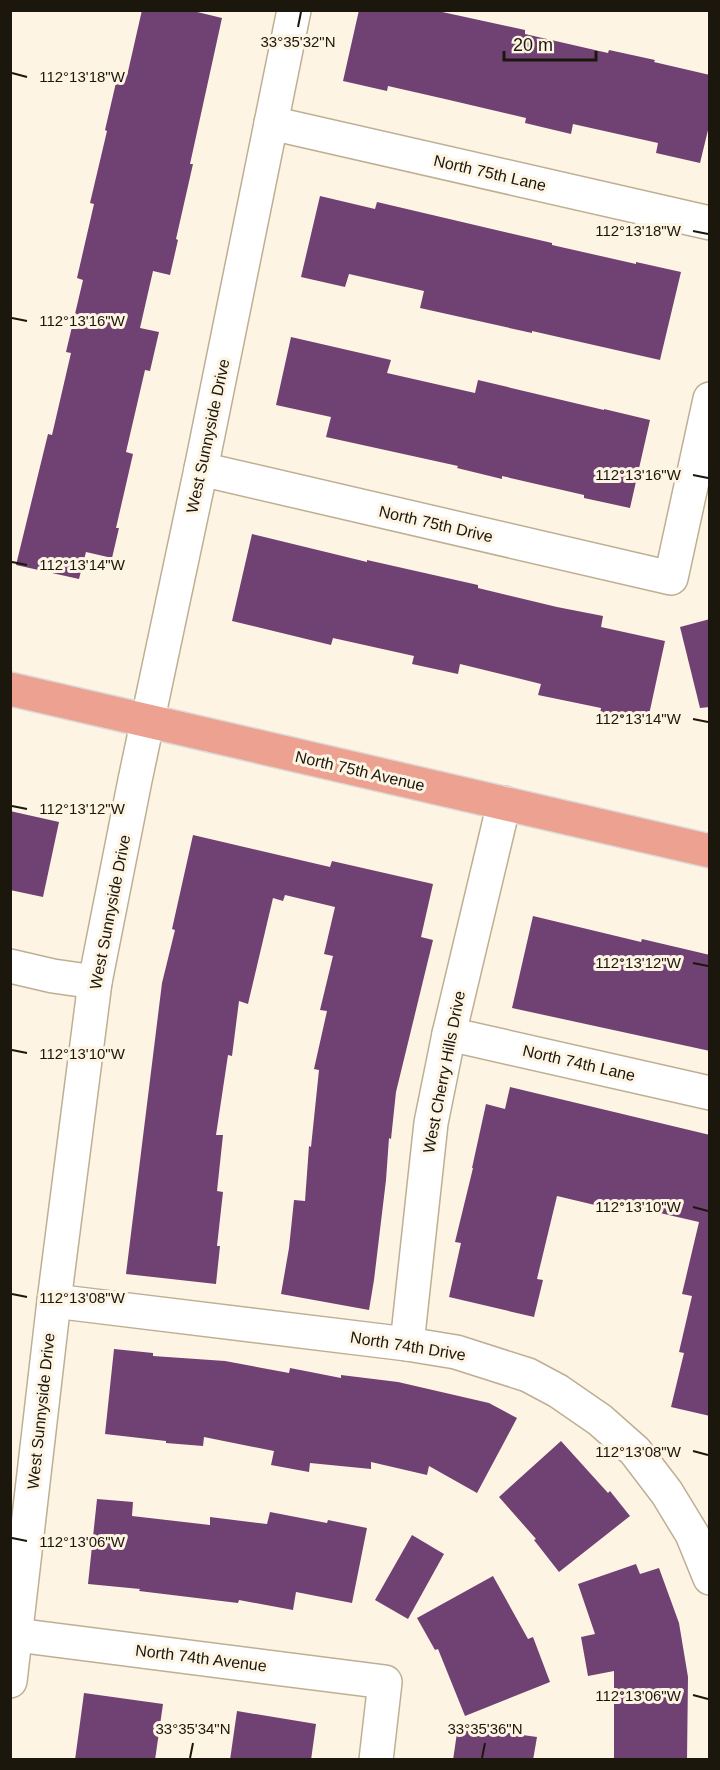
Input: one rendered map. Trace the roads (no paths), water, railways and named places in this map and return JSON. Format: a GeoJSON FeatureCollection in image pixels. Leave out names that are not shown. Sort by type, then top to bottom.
{"type":"FeatureCollection","features":[{"type":"Feature","properties":{"kind":"main road","name":"North 75th Avenue"},"geometry":{"type":"LineString","coordinates":[[10,689],[710,851]]}},
{"type":"Feature","properties":{"kind":"street","name":"West Sunnyside Drive"},"geometry":{"type":"LineString","coordinates":[[10,1681],[54,1301],[95,982],[294,10]]}},
{"type":"Feature","properties":{"kind":"street","name":"North 75th Lane"},"geometry":{"type":"LineString","coordinates":[[271,123],[710,223]]}},
{"type":"Feature","properties":{"kind":"street","name":"North 75th Drive"},"geometry":{"type":"LineString","coordinates":[[201,470],[671,578],[710,399]]}},
{"type":"Feature","properties":{"kind":"street","name":"West Cherry Hills Drive"},"geometry":{"type":"LineString","coordinates":[[407,1344],[430,1124],[504,803]]}},
{"type":"Feature","properties":{"kind":"street"},"geometry":{"type":"LineString","coordinates":[[10,966],[52,976],[95,982]]}},
{"type":"Feature","properties":{"kind":"street","name":"North 74th Lane"},"geometry":{"type":"LineString","coordinates":[[449,1034],[710,1093]]}},
{"type":"Feature","properties":{"kind":"street","name":"North 74th Drive"},"geometry":{"type":"LineString","coordinates":[[54,1301],[407,1344],[456,1352],[528,1375],[558,1390],[600,1420],[635,1451],[701,1530],[710,1578]]}},
{"type":"Feature","properties":{"kind":"street","name":"North 74th Avenue"},"geometry":{"type":"LineString","coordinates":[[16,1635],[385,1682],[375,1760]]}}]}
